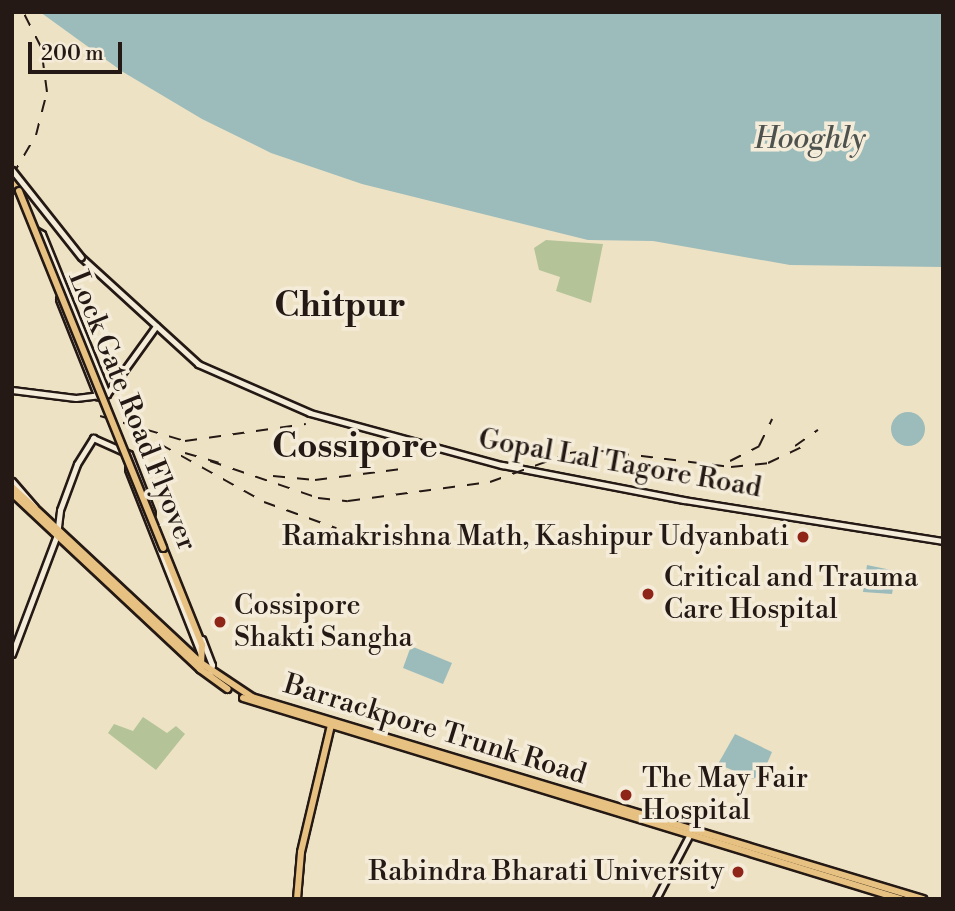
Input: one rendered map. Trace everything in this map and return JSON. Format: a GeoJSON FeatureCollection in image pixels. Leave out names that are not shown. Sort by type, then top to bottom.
{"type":"FeatureCollection","features":[{"type":"Feature","properties":{"kind":"main road","name":"Lock Gate Road Flyover"},"geometry":{"type":"LineString","coordinates":[[12,182],[43,243],[203,650],[201,663]]}},
{"type":"Feature","properties":{"kind":"main road"},"geometry":{"type":"LineString","coordinates":[[12,484],[32,507]]}},
{"type":"Feature","properties":{"kind":"main road"},"geometry":{"type":"LineString","coordinates":[[12,495],[32,507]]}},
{"type":"Feature","properties":{"kind":"main road","name":"Barrackpore Trunk Road"},"geometry":{"type":"LineString","coordinates":[[32,507],[209,673],[252,697],[444,757],[923,899]]}},
{"type":"Feature","properties":{"kind":"main road"},"geometry":{"type":"LineString","coordinates":[[297,899],[301,852],[332,723]]}},
{"type":"Feature","properties":{"kind":"main road","name":"Barrackpore Trunk Road"},"geometry":{"type":"LineString","coordinates":[[444,757],[901,899]]}},
{"type":"Feature","properties":{"kind":"street","name":"Gopal Lal Tagore Road"},"geometry":{"type":"LineString","coordinates":[[12,170],[81,257],[173,344],[215,374],[310,413],[439,451],[684,500],[943,541]]}},
{"type":"Feature","properties":{"kind":"street"},"geometry":{"type":"LineString","coordinates":[[97,397],[32,229],[42,234],[107,394]]}},
{"type":"Feature","properties":{"kind":"street"},"geometry":{"type":"LineString","coordinates":[[12,390],[97,397],[107,394],[156,326]]}},
{"type":"Feature","properties":{"kind":"street"},"geometry":{"type":"LineString","coordinates":[[12,654],[86,445],[99,438],[128,454],[209,655],[209,673]]}},
{"type":"Feature","properties":{"kind":"street"},"geometry":{"type":"LineString","coordinates":[[122,449],[201,663]]}},
{"type":"Feature","properties":{"kind":"street"},"geometry":{"type":"LineString","coordinates":[[656,899],[690,834]]}},
{"type":"Feature","properties":{"kind":"green space"},"geometry":{"type":"Polygon","coordinates":[[[546,240],[603,244],[591,303],[556,291],[560,277],[539,270],[534,248],[546,240]]]}},
{"type":"Feature","properties":{"kind":"green space"},"geometry":{"type":"Polygon","coordinates":[[[143,717],[167,733],[176,726],[185,734],[156,770],[108,733],[114,724],[133,731],[143,717]]]}},
{"type":"Feature","properties":{"kind":"water","name":"Hooghly"},"geometry":{"type":"Polygon","coordinates":[[[40,12],[943,12],[943,267],[790,265],[653,241],[588,240],[362,184],[271,153],[202,119],[123,72],[40,12]]]}},
{"type":"Feature","properties":{"kind":"water"},"geometry":{"type":"Polygon","coordinates":[[[908,412],[920,417],[925,429],[920,441],[908,446],[896,441],[891,429],[896,417],[908,412]]]}},
{"type":"Feature","properties":{"kind":"water"},"geometry":{"type":"Polygon","coordinates":[[[867,565],[896,571],[892,594],[863,592],[867,565]]]}},
{"type":"Feature","properties":{"kind":"water"},"geometry":{"type":"Polygon","coordinates":[[[411,646],[452,663],[443,684],[403,668],[411,646]]]}},
{"type":"Feature","properties":{"kind":"water"},"geometry":{"type":"Polygon","coordinates":[[[735,734],[772,752],[763,773],[753,779],[718,764],[735,734]]]}},
{"type":"Feature","properties":{"kind":"railway"},"geometry":{"type":"LineString","coordinates":[[12,176],[36,135],[47,92],[41,47],[23,12]]}},
{"type":"Feature","properties":{"kind":"railway"},"geometry":{"type":"LineString","coordinates":[[100,416],[185,441],[306,424]]}},
{"type":"Feature","properties":{"kind":"railway"},"geometry":{"type":"LineString","coordinates":[[730,461],[759,446],[772,419]]}},
{"type":"Feature","properties":{"kind":"railway"},"geometry":{"type":"LineString","coordinates":[[795,446],[818,430]]}},
{"type":"Feature","properties":{"kind":"railway"},"geometry":{"type":"LineString","coordinates":[[160,444],[264,502],[336,528]]}},
{"type":"Feature","properties":{"kind":"railway"},"geometry":{"type":"LineString","coordinates":[[210,461],[318,498],[348,501],[490,482],[570,453],[593,450],[731,467],[768,463],[808,444]]}},
{"type":"Feature","properties":{"kind":"railway"},"geometry":{"type":"LineString","coordinates":[[185,453],[219,463]]}},
{"type":"Feature","properties":{"kind":"railway"},"geometry":{"type":"LineString","coordinates":[[273,476],[315,480],[401,469]]}},
{"type":"Feature","properties":{"kind":"place","name":"Ramakrishna Math, Kashipur Udyanbati"},"geometry":{"type":"Point","coordinates":[803,537]}},
{"type":"Feature","properties":{"kind":"place","name":"Critical and Trauma Care Hospital"},"geometry":{"type":"Point","coordinates":[648,594]}},
{"type":"Feature","properties":{"kind":"place","name":"Cossipore Shakti Sangha"},"geometry":{"type":"Point","coordinates":[220,622]}},
{"type":"Feature","properties":{"kind":"place","name":"The May Fair Hospital"},"geometry":{"type":"Point","coordinates":[626,795]}},
{"type":"Feature","properties":{"kind":"place","name":"Rabindra Bharati University"},"geometry":{"type":"Point","coordinates":[738,872]}},
{"type":"Feature","properties":{"kind":"district","name":"Chitpur"},"geometry":{"type":"Point","coordinates":[340,306]}},
{"type":"Feature","properties":{"kind":"district","name":"Cossipore"},"geometry":{"type":"Point","coordinates":[355,447]}}]}
